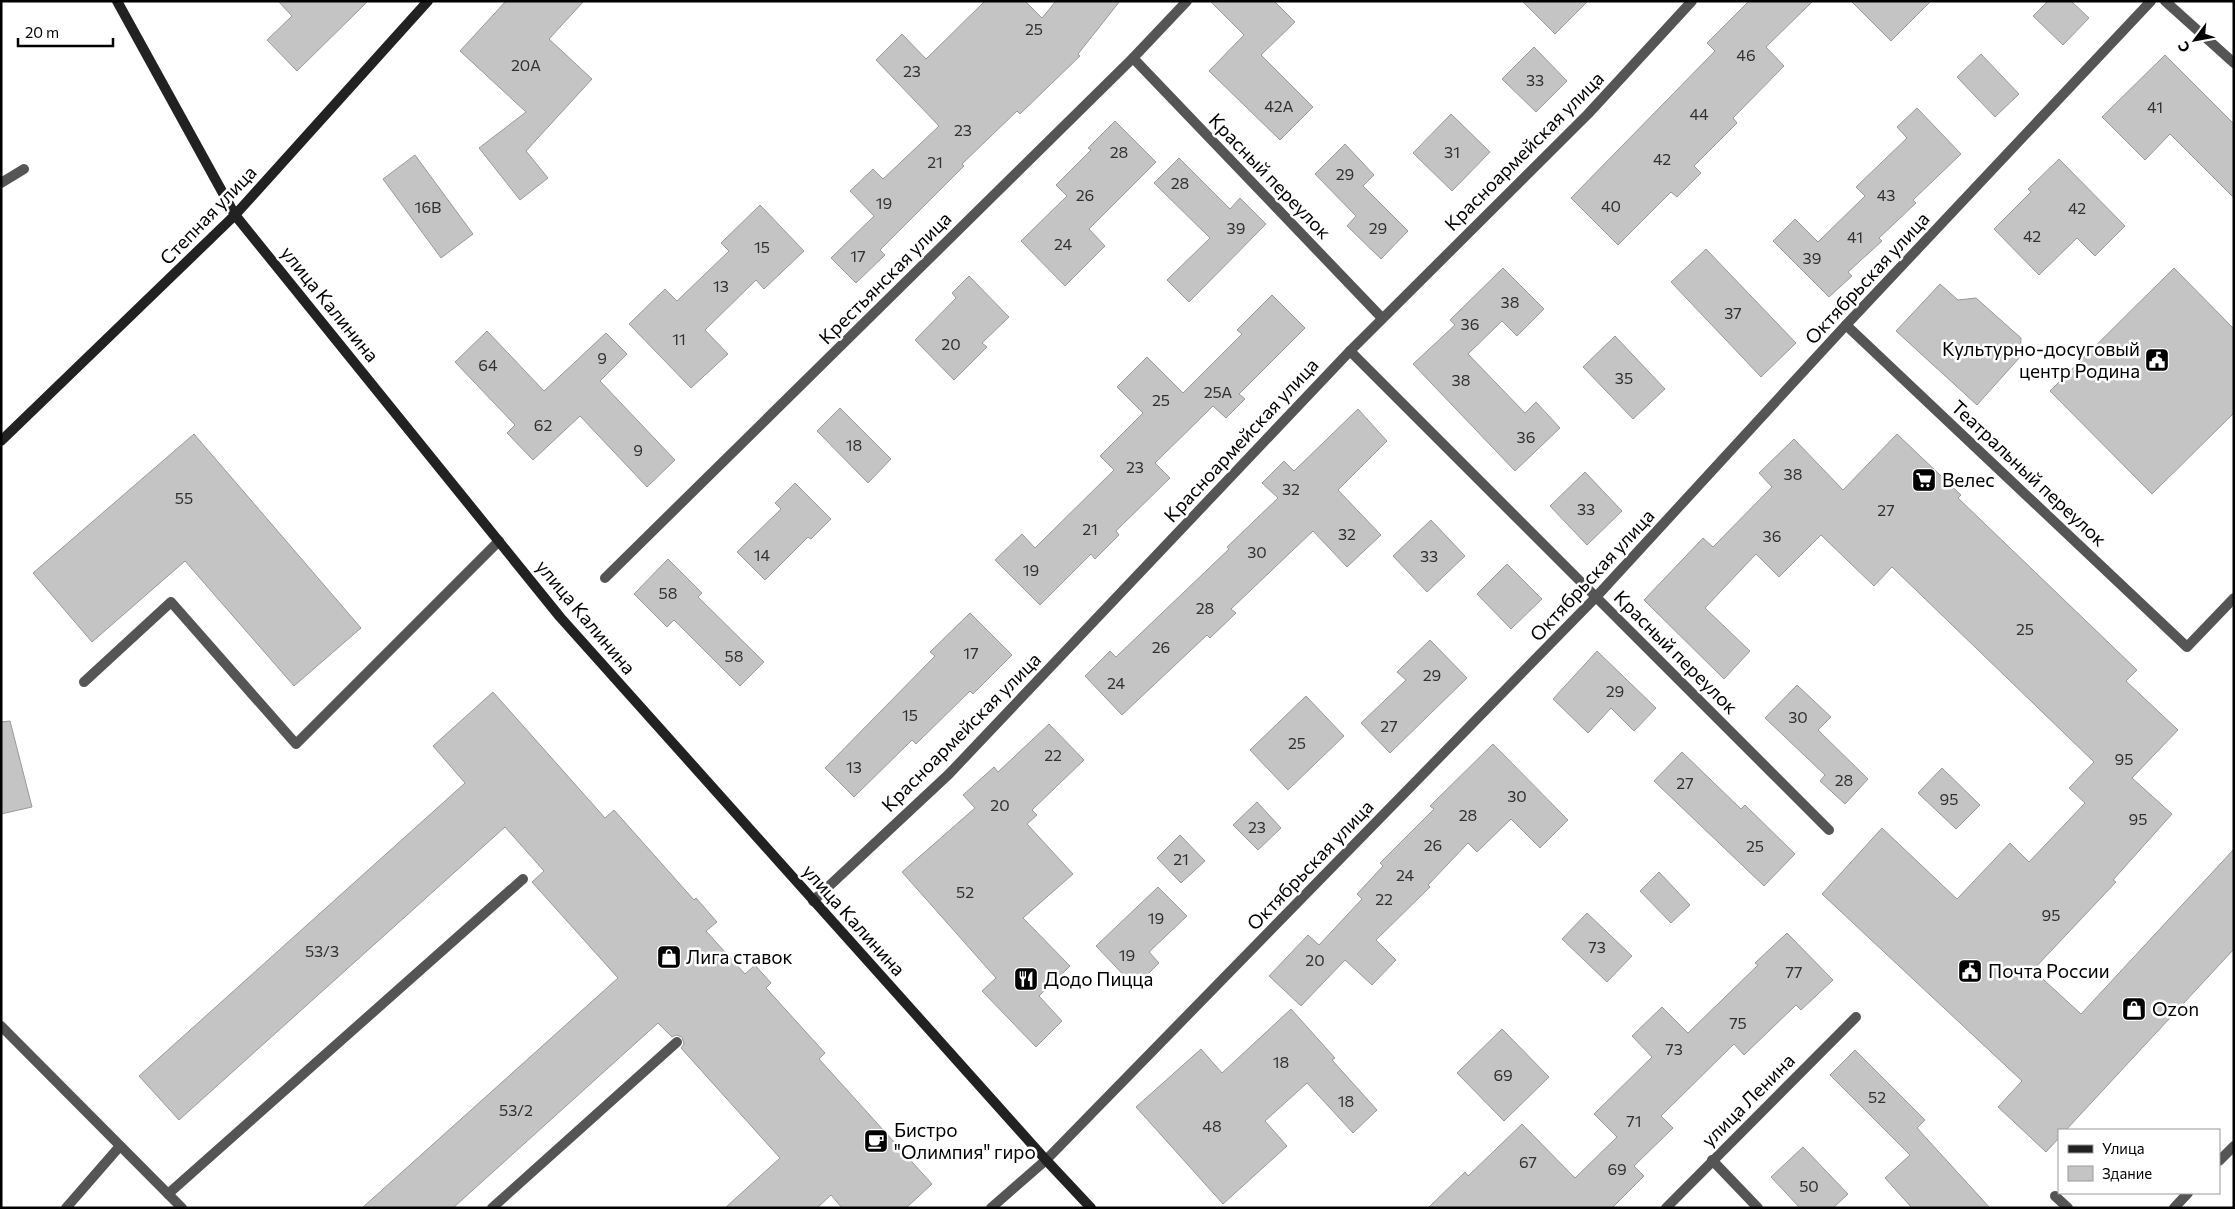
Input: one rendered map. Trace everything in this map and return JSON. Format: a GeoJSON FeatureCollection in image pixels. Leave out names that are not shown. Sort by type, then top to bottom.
{"type":"FeatureCollection","features":[{"type":"Feature","properties":{"kind":"main road","name":"улица Калинина"},"geometry":{"type":"LineString","coordinates":[[117,1],[235,215],[560,617],[1091,1208]]}},
{"type":"Feature","properties":{"kind":"main road","name":"Степная улица"},"geometry":{"type":"LineString","coordinates":[[1,441],[235,215],[428,1]]}},
{"type":"Feature","properties":{"kind":"street","name":"Крестьянская улица"},"geometry":{"type":"LineString","coordinates":[[605,578],[1133,58],[1187,1]]}},
{"type":"Feature","properties":{"kind":"street","name":"Красноармейская улица"},"geometry":{"type":"LineString","coordinates":[[813,900],[949,774],[1350,351],[1588,114],[1692,1]]}},
{"type":"Feature","properties":{"kind":"street","name":"Октябрьская улица"},"geometry":{"type":"LineString","coordinates":[[991,1208],[1046,1160],[1596,597],[1846,325],[2151,1]]}},
{"type":"Feature","properties":{"kind":"street"},"geometry":{"type":"LineString","coordinates":[[2165,1],[2234,63]]}},
{"type":"Feature","properties":{"kind":"street","name":"Красный переулок"},"geometry":{"type":"LineString","coordinates":[[1133,58],[1382,318]]}},
{"type":"Feature","properties":{"kind":"street"},"geometry":{"type":"LineString","coordinates":[[1,183],[24,170]]}},
{"type":"Feature","properties":{"kind":"street","name":"Театральный переулок"},"geometry":{"type":"LineString","coordinates":[[1846,325],[2187,647],[2234,598]]}},
{"type":"Feature","properties":{"kind":"street","name":"Красный переулок"},"geometry":{"type":"LineString","coordinates":[[1350,351],[1829,830]]}},
{"type":"Feature","properties":{"kind":"street"},"geometry":{"type":"LineString","coordinates":[[84,682],[171,602],[296,744],[499,541]]}},
{"type":"Feature","properties":{"kind":"street"},"geometry":{"type":"LineString","coordinates":[[168,1194],[523,879]]}},
{"type":"Feature","properties":{"kind":"street","name":"улица Ленина"},"geometry":{"type":"LineString","coordinates":[[1666,1208],[1856,1018]]}},
{"type":"Feature","properties":{"kind":"street"},"geometry":{"type":"LineString","coordinates":[[1,1026],[182,1208]]}},
{"type":"Feature","properties":{"kind":"street"},"geometry":{"type":"LineString","coordinates":[[492,1208],[677,1042]]}},
{"type":"Feature","properties":{"kind":"street"},"geometry":{"type":"LineString","coordinates":[[66,1208],[120,1146]]}},
{"type":"Feature","properties":{"kind":"street"},"geometry":{"type":"LineString","coordinates":[[2220,1160],[2234,1146]]}},
{"type":"Feature","properties":{"kind":"street"},"geometry":{"type":"LineString","coordinates":[[1712,1160],[1758,1208]]}},
{"type":"Feature","properties":{"kind":"street"},"geometry":{"type":"LineString","coordinates":[[2174,1208],[2187,1194]]}},
{"type":"Feature","properties":{"kind":"street"},"geometry":{"type":"LineString","coordinates":[[2055,1196],[2068,1208]]}},
{"type":"Feature","properties":{"kind":"building"},"geometry":{"type":"Polygon","coordinates":[[[278,1],[368,1],[297,71],[267,40],[292,16],[278,1]]]}},
{"type":"Feature","properties":{"kind":"building"},"geometry":{"type":"Polygon","coordinates":[[[506,1],[584,1],[549,39],[592,79],[526,151],[548,178],[520,200],[479,148],[526,112],[460,51],[506,1]]]}},
{"type":"Feature","properties":{"kind":"building"},"geometry":{"type":"Polygon","coordinates":[[[985,1],[1025,1],[1042,18],[1056,1],[1120,1],[1078,54],[1080,56],[1020,114],[1017,111],[962,164],[964,166],[880,250],[885,255],[856,283],[831,258],[874,216],[850,191],[873,169],[883,179],[939,126],[876,60],[902,34],[926,59],[985,1]]]}},
{"type":"Feature","properties":{"kind":"building"},"geometry":{"type":"Polygon","coordinates":[[[1210,1],[1274,1],[1295,22],[1261,55],[1313,107],[1280,140],[1209,71],[1244,35],[1210,1]]]}},
{"type":"Feature","properties":{"kind":"building"},"geometry":{"type":"Polygon","coordinates":[[[1522,1],[1588,1],[1555,34],[1522,1]]]}},
{"type":"Feature","properties":{"kind":"building"},"geometry":{"type":"Polygon","coordinates":[[[1749,1],[1813,1],[1766,47],[1784,66],[1733,118],[1737,123],[1694,166],[1701,173],[1677,197],[1671,192],[1618,245],[1571,198],[1715,51],[1707,43],[1749,1]]]}},
{"type":"Feature","properties":{"kind":"building"},"geometry":{"type":"Polygon","coordinates":[[[1851,1],[1931,1],[1891,41],[1851,1]]]}},
{"type":"Feature","properties":{"kind":"building"},"geometry":{"type":"Polygon","coordinates":[[[2048,1],[2071,1],[2089,18],[2063,45],[2033,16],[2048,1]]]}},
{"type":"Feature","properties":{"kind":"building"},"geometry":{"type":"Polygon","coordinates":[[[1534,47],[1567,81],[1536,112],[1502,79],[1534,47]]]}},
{"type":"Feature","properties":{"kind":"building"},"geometry":{"type":"Polygon","coordinates":[[[1981,54],[2019,94],[1995,117],[1957,77],[1981,54]]]}},
{"type":"Feature","properties":{"kind":"building"},"geometry":{"type":"Polygon","coordinates":[[[2165,55],[2234,124],[2234,198],[2170,134],[2145,160],[2102,117],[2165,55]]]}},
{"type":"Feature","properties":{"kind":"building"},"geometry":{"type":"Polygon","coordinates":[[[1917,108],[1961,154],[1913,200],[1916,203],[1879,238],[1882,241],[1848,272],[1852,276],[1829,297],[1773,241],[1795,219],[1818,242],[1865,196],[1856,187],[1907,138],[1897,127],[1917,108]]]}},
{"type":"Feature","properties":{"kind":"building"},"geometry":{"type":"Polygon","coordinates":[[[1451,114],[1490,152],[1452,191],[1413,153],[1451,114]]]}},
{"type":"Feature","properties":{"kind":"building"},"geometry":{"type":"Polygon","coordinates":[[[1115,121],[1156,162],[1089,229],[1105,246],[1065,286],[1021,241],[1067,196],[1056,185],[1091,150],[1088,148],[1115,121]]]}},
{"type":"Feature","properties":{"kind":"building"},"geometry":{"type":"Polygon","coordinates":[[[1345,144],[1374,175],[1363,186],[1408,231],[1381,259],[1347,226],[1356,216],[1315,174],[1345,144]]]}},
{"type":"Feature","properties":{"kind":"building"},"geometry":{"type":"Polygon","coordinates":[[[415,155],[473,234],[441,258],[383,179],[415,155]]]}},
{"type":"Feature","properties":{"kind":"building"},"geometry":{"type":"Polygon","coordinates":[[[1179,158],[1230,209],[1240,198],[1266,224],[1189,302],[1167,280],[1210,238],[1154,183],[1179,158]]]}},
{"type":"Feature","properties":{"kind":"building"},"geometry":{"type":"Polygon","coordinates":[[[2059,159],[2125,226],[2095,256],[2077,238],[2039,275],[1994,229],[2031,192],[2028,189],[2059,159]]]}},
{"type":"Feature","properties":{"kind":"building"},"geometry":{"type":"Polygon","coordinates":[[[760,205],[804,251],[764,289],[756,280],[705,330],[728,354],[691,388],[629,324],[665,289],[677,301],[729,251],[721,243],[760,205]]]}},
{"type":"Feature","properties":{"kind":"building"},"geometry":{"type":"Polygon","coordinates":[[[1706,249],[1796,343],[1761,377],[1671,282],[1706,249]]]}},
{"type":"Feature","properties":{"kind":"building"},"geometry":{"type":"Polygon","coordinates":[[[1503,268],[1544,309],[1517,336],[1502,321],[1468,354],[1525,413],[1536,402],[1560,428],[1515,471],[1413,364],[1455,325],[1450,320],[1503,268]]]}},
{"type":"Feature","properties":{"kind":"building","name":"Культурно-досуговый центр Родина"},"geometry":{"type":"Polygon","coordinates":[[[2174,268],[2234,329],[2234,413],[2152,494],[2050,391],[2174,268]]]}},
{"type":"Feature","properties":{"kind":"building"},"geometry":{"type":"Polygon","coordinates":[[[969,276],[1009,317],[982,343],[987,347],[954,380],[915,340],[956,298],[952,293],[969,276]]]}},
{"type":"Feature","properties":{"kind":"building"},"geometry":{"type":"Polygon","coordinates":[[[1940,284],[1958,300],[1976,298],[2021,338],[2020,357],[1977,405],[1896,331],[1940,284]]]}},
{"type":"Feature","properties":{"kind":"building"},"geometry":{"type":"Polygon","coordinates":[[[1272,295],[1305,328],[1239,394],[1245,399],[1226,418],[1213,406],[1155,463],[1170,478],[1116,531],[1119,535],[1095,559],[1091,554],[1040,605],[995,560],[1022,534],[1035,548],[1114,470],[1100,456],[1143,413],[1117,387],[1147,357],[1183,393],[1242,334],[1237,330],[1272,295]]]}},
{"type":"Feature","properties":{"kind":"building"},"geometry":{"type":"Polygon","coordinates":[[[487,331],[544,391],[606,333],[627,354],[600,381],[675,460],[647,487],[580,416],[533,460],[507,433],[515,425],[455,362],[487,331]]]}},
{"type":"Feature","properties":{"kind":"building"},"geometry":{"type":"Polygon","coordinates":[[[1615,336],[1665,389],[1633,419],[1583,367],[1615,336]]]}},
{"type":"Feature","properties":{"kind":"building"},"geometry":{"type":"Polygon","coordinates":[[[840,408],[891,459],[868,483],[817,431],[840,408]]]}},
{"type":"Feature","properties":{"kind":"building"},"geometry":{"type":"Polygon","coordinates":[[[1358,409],[1387,441],[1338,490],[1381,535],[1347,567],[1313,531],[1231,609],[1236,613],[1210,638],[1207,635],[1122,715],[1085,676],[1110,651],[1116,657],[1229,549],[1227,547],[1278,498],[1262,483],[1284,461],[1294,471],[1358,409]]]}},
{"type":"Feature","properties":{"kind":"building"},"geometry":{"type":"Polygon","coordinates":[[[194,434],[361,628],[294,686],[185,561],[92,642],[33,573],[194,434]]]}},
{"type":"Feature","properties":{"kind":"building"},"geometry":{"type":"Polygon","coordinates":[[[1897,434],[1961,495],[1958,498],[2137,670],[2126,681],[2178,730],[2132,778],[2172,814],[2113,880],[2116,882],[2033,970],[2081,1014],[2234,849],[2234,949],[2067,1129],[2058,1129],[2058,1139],[2046,1152],[1998,1107],[2022,1081],[1822,894],[1882,828],[1957,899],[2010,843],[2029,862],[2085,803],[2069,788],[2094,762],[1892,567],[1874,586],[1821,535],[1779,577],[1756,554],[1705,608],[1750,651],[1724,679],[1644,600],[1703,538],[1713,547],[1772,487],[1759,473],[1794,439],[1843,490],[1897,434]]]}},
{"type":"Feature","properties":{"kind":"building"},"geometry":{"type":"Polygon","coordinates":[[[1585,472],[1622,511],[1587,545],[1550,506],[1585,472]]]}},
{"type":"Feature","properties":{"kind":"building"},"geometry":{"type":"Polygon","coordinates":[[[795,483],[831,519],[811,539],[808,537],[765,580],[737,552],[781,509],[775,503],[795,483]]]}},
{"type":"Feature","properties":{"kind":"building"},"geometry":{"type":"Polygon","coordinates":[[[1431,520],[1465,556],[1427,592],[1393,556],[1431,520]]]}},
{"type":"Feature","properties":{"kind":"building"},"geometry":{"type":"Polygon","coordinates":[[[668,559],[702,593],[698,597],[764,662],[740,686],[674,620],[667,627],[634,594],[668,559]]]}},
{"type":"Feature","properties":{"kind":"building"},"geometry":{"type":"Polygon","coordinates":[[[1507,564],[1542,599],[1511,629],[1477,594],[1507,564]]]}},
{"type":"Feature","properties":{"kind":"building"},"geometry":{"type":"Polygon","coordinates":[[[970,613],[1012,655],[973,694],[970,691],[916,744],[912,740],[854,797],[825,768],[935,656],[930,652],[970,613]]]}},
{"type":"Feature","properties":{"kind":"building"},"geometry":{"type":"Polygon","coordinates":[[[1430,640],[1467,678],[1390,753],[1361,723],[1406,680],[1397,672],[1430,640]]]}},
{"type":"Feature","properties":{"kind":"building"},"geometry":{"type":"Polygon","coordinates":[[[1597,651],[1656,708],[1634,731],[1611,708],[1588,733],[1553,699],[1597,651]]]}},
{"type":"Feature","properties":{"kind":"building"},"geometry":{"type":"Polygon","coordinates":[[[1797,685],[1831,717],[1818,730],[1868,779],[1845,804],[1820,781],[1825,775],[1765,718],[1797,685]]]}},
{"type":"Feature","properties":{"kind":"building"},"geometry":{"type":"Polygon","coordinates":[[[493,692],[605,818],[614,810],[694,900],[696,898],[717,922],[706,931],[745,974],[755,965],[771,983],[766,988],[825,1053],[819,1059],[932,1184],[906,1208],[842,1208],[831,1195],[817,1208],[725,1208],[780,1158],[681,1048],[684,1044],[682,1037],[676,1035],[672,1037],[658,1023],[453,1208],[362,1208],[618,978],[532,882],[544,871],[505,827],[179,1120],[139,1076],[465,783],[433,746],[493,692]]]}},
{"type":"Feature","properties":{"kind":"building"},"geometry":{"type":"Polygon","coordinates":[[[1306,696],[1344,736],[1288,790],[1250,750],[1306,696]]]}},
{"type":"Feature","properties":{"kind":"building"},"geometry":{"type":"Polygon","coordinates":[[[10,721],[32,807],[1,814],[1,722],[10,721]]]}},
{"type":"Feature","properties":{"kind":"building"},"geometry":{"type":"Polygon","coordinates":[[[1049,724],[1084,760],[1032,810],[1037,815],[1027,824],[1073,874],[1023,918],[1070,966],[1039,996],[1062,1021],[1036,1047],[982,991],[996,978],[902,872],[975,808],[963,795],[994,767],[998,772],[1049,724]]]}},
{"type":"Feature","properties":{"kind":"building"},"geometry":{"type":"Polygon","coordinates":[[[1493,744],[1568,820],[1540,848],[1511,819],[1477,852],[1468,843],[1428,885],[1430,887],[1376,940],[1396,960],[1372,985],[1345,960],[1301,1006],[1269,976],[1308,935],[1319,945],[1362,899],[1357,894],[1383,866],[1380,863],[1434,809],[1430,806],[1493,744]]]}},
{"type":"Feature","properties":{"kind":"building"},"geometry":{"type":"Polygon","coordinates":[[[1682,752],[1741,809],[1745,805],[1795,854],[1764,886],[1654,781],[1682,752]]]}},
{"type":"Feature","properties":{"kind":"building"},"geometry":{"type":"Polygon","coordinates":[[[1942,768],[1980,805],[1956,829],[1918,793],[1942,768]]]}},
{"type":"Feature","properties":{"kind":"building"},"geometry":{"type":"Polygon","coordinates":[[[1257,802],[1281,828],[1258,850],[1233,825],[1257,802]]]}},
{"type":"Feature","properties":{"kind":"building"},"geometry":{"type":"Polygon","coordinates":[[[1180,835],[1205,861],[1181,883],[1157,858],[1180,835]]]}},
{"type":"Feature","properties":{"kind":"building"},"geometry":{"type":"Polygon","coordinates":[[[1659,872],[1690,905],[1671,923],[1640,891],[1659,872]]]}},
{"type":"Feature","properties":{"kind":"building"},"geometry":{"type":"Polygon","coordinates":[[[1158,887],[1187,916],[1149,952],[1159,963],[1135,987],[1096,946],[1158,887]]]}},
{"type":"Feature","properties":{"kind":"building"},"geometry":{"type":"Polygon","coordinates":[[[1587,913],[1632,956],[1607,982],[1562,939],[1587,913]]]}},
{"type":"Feature","properties":{"kind":"building"},"geometry":{"type":"Polygon","coordinates":[[[1787,933],[1833,980],[1801,1010],[1796,1005],[1744,1055],[1734,1044],[1661,1116],[1673,1128],[1634,1166],[1644,1176],[1612,1208],[1428,1208],[1465,1172],[1468,1176],[1522,1124],[1575,1178],[1617,1137],[1594,1114],[1652,1057],[1632,1036],[1662,1007],[1688,1033],[1758,965],[1755,963],[1787,933]]]}},
{"type":"Feature","properties":{"kind":"building"},"geometry":{"type":"Polygon","coordinates":[[[1291,1009],[1335,1058],[1332,1060],[1377,1110],[1353,1133],[1307,1083],[1265,1121],[1287,1146],[1223,1204],[1136,1107],[1201,1049],[1222,1073],[1291,1009]]]}},
{"type":"Feature","properties":{"kind":"building"},"geometry":{"type":"Polygon","coordinates":[[[1502,1029],[1549,1077],[1504,1121],[1457,1073],[1502,1029]]]}},
{"type":"Feature","properties":{"kind":"building"},"geometry":{"type":"Polygon","coordinates":[[[1855,1050],[1925,1120],[1917,1128],[1990,1208],[1912,1208],[1885,1178],[1910,1155],[1830,1075],[1855,1050]]]}},
{"type":"Feature","properties":{"kind":"building"},"geometry":{"type":"Polygon","coordinates":[[[1803,1147],[1848,1194],[1833,1208],[1800,1208],[1771,1177],[1803,1147]]]}},
{"type":"Feature","properties":{"kind":"place","name":"Культурно-досуговый центр Родина"},"geometry":{"type":"Point","coordinates":[2157,360]}},
{"type":"Feature","properties":{"kind":"place","name":"Велес"},"geometry":{"type":"Point","coordinates":[1924,480]}},
{"type":"Feature","properties":{"kind":"place","name":"Лига ставок"},"geometry":{"type":"Point","coordinates":[669,957]}},
{"type":"Feature","properties":{"kind":"place","name":"Почта России"},"geometry":{"type":"Point","coordinates":[1970,971]}},
{"type":"Feature","properties":{"kind":"place","name":"Додо Пицца"},"geometry":{"type":"Point","coordinates":[1026,979]}},
{"type":"Feature","properties":{"kind":"place","name":"Ozon"},"geometry":{"type":"Point","coordinates":[2134,1009]}},
{"type":"Feature","properties":{"kind":"place","name":"Бистро \"Олимпия\" гиро"},"geometry":{"type":"Point","coordinates":[876,1141]}}]}
